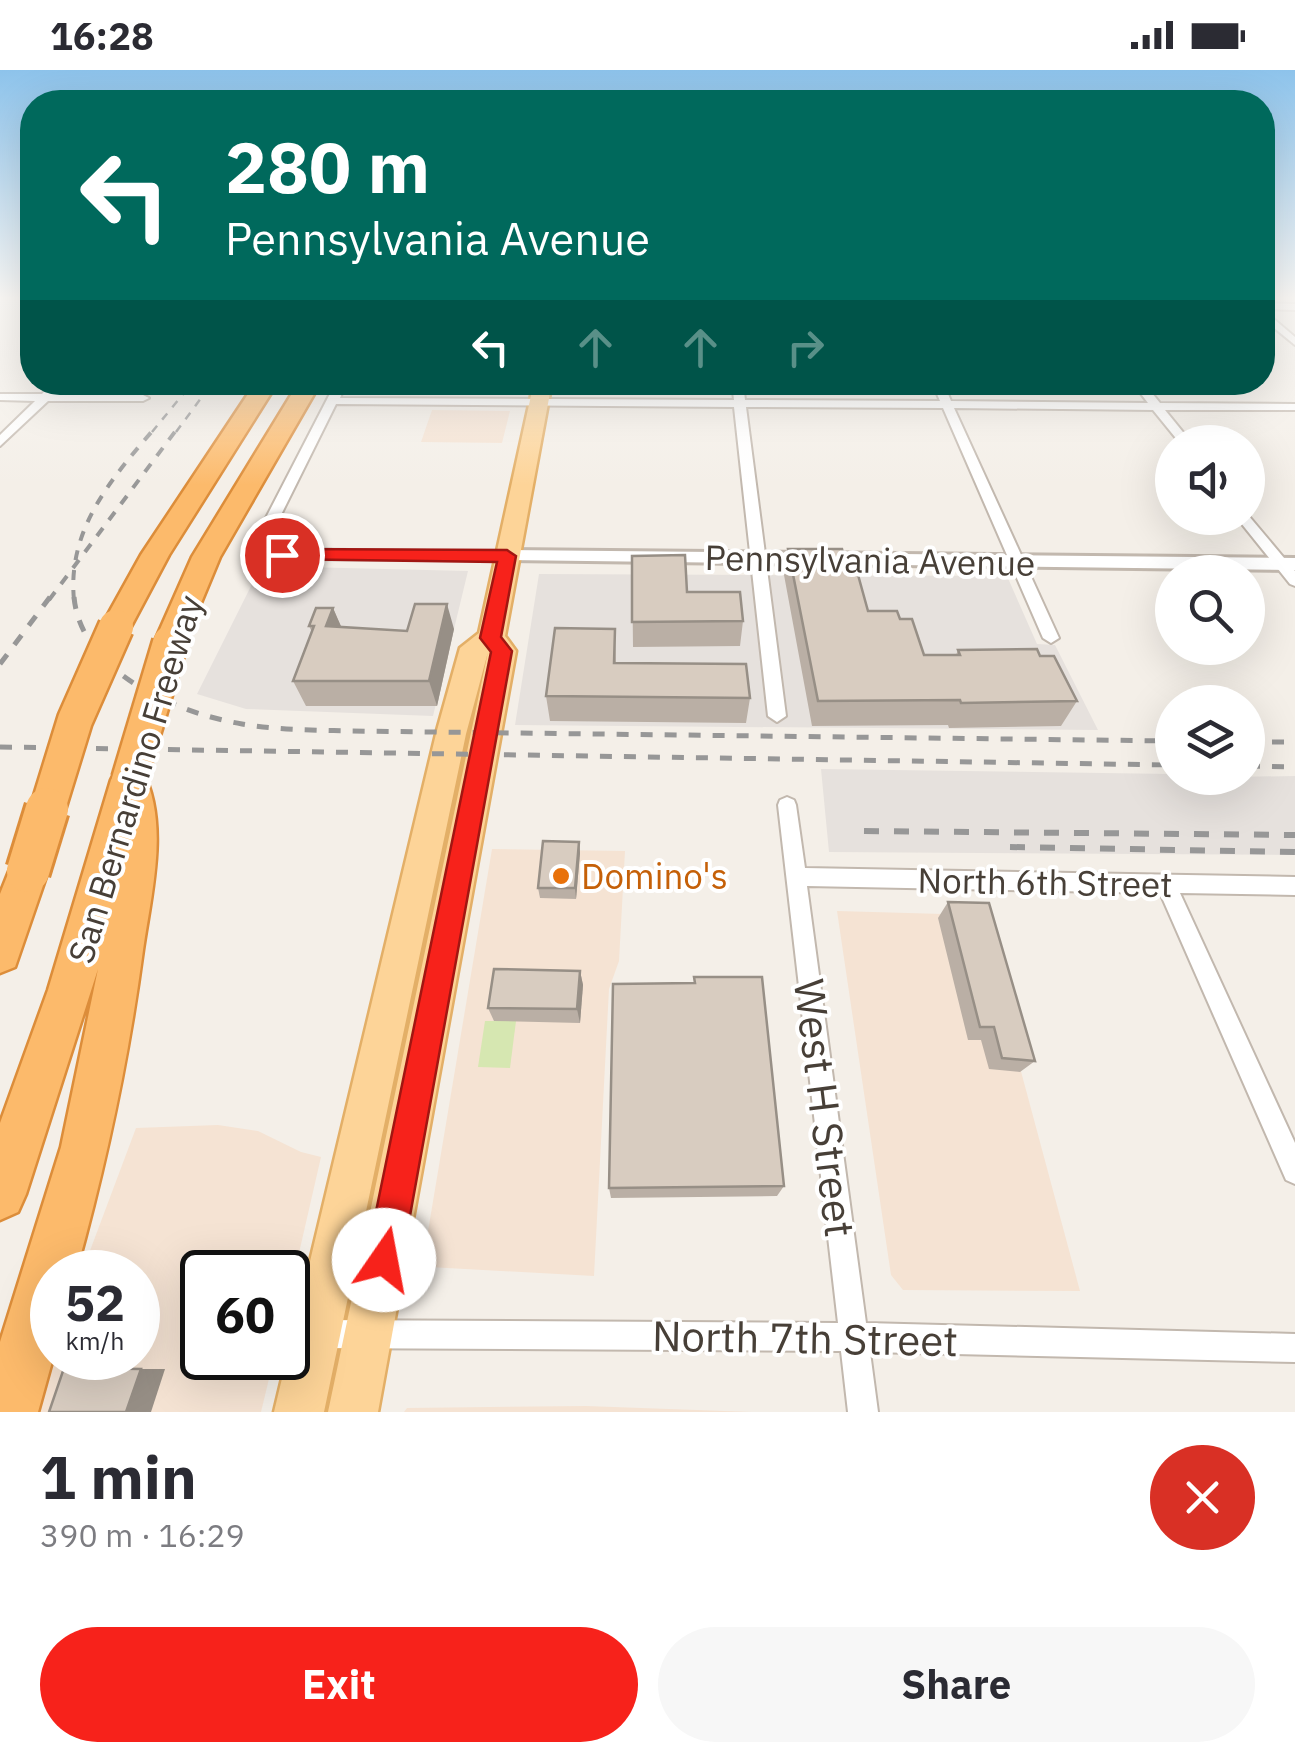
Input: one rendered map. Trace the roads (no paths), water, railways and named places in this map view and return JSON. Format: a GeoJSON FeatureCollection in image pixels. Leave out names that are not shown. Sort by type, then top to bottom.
{"type":"FeatureCollection","features":[{"type":"Feature","properties":{"kind":"highway","name":"San Bernardino Freeway"},"geometry":{"type":"LineString","coordinates":[[0,953],[76,720],[116,626],[155,554],[259,395]]}},
{"type":"Feature","properties":{"kind":"highway","name":"San Bernardino Freeway"},"geometry":{"type":"LineString","coordinates":[[0,1194],[123,850],[129,780],[170,642],[206,557],[319,395]]}},
{"type":"Feature","properties":{"kind":"highway"},"geometry":{"type":"LineString","coordinates":[[8,1412],[86,1147],[108,1040],[123,850]]}},
{"type":"Feature","properties":{"kind":"main road"},"geometry":{"type":"LineString","coordinates":[[299,1412],[474,648],[490,638],[540,395]]}},
{"type":"Feature","properties":{"kind":"main road"},"geometry":{"type":"LineString","coordinates":[[353,1412],[502,651],[490,638]]}},
{"type":"Feature","properties":{"kind":"main road"},"geometry":{"type":"LineString","coordinates":[[423,860],[438,861],[446,872],[435,934],[443,962]]}},
{"type":"Feature","properties":{"kind":"street","name":"Pennsylvania Avenue"},"geometry":{"type":"LineString","coordinates":[[320,395],[261,541],[266,552],[1288,564]]}},
{"type":"Feature","properties":{"kind":"street"},"geometry":{"type":"LineString","coordinates":[[601,395],[740,402],[1295,407]]}},
{"type":"Feature","properties":{"kind":"street"},"geometry":{"type":"LineString","coordinates":[[739,395],[778,716]]}},
{"type":"Feature","properties":{"kind":"street"},"geometry":{"type":"LineString","coordinates":[[942,395],[1051,638]]}},
{"type":"Feature","properties":{"kind":"street"},"geometry":{"type":"LineString","coordinates":[[1148,395],[1171,425]]}},
{"type":"Feature","properties":{"kind":"street"},"geometry":{"type":"LineString","coordinates":[[0,396],[142,398]]}},
{"type":"Feature","properties":{"kind":"street"},"geometry":{"type":"LineString","coordinates":[[0,442],[45,397]]}},
{"type":"Feature","properties":{"kind":"street"},"geometry":{"type":"LineString","coordinates":[[1260,535],[1288,564],[1295,582]]}},
{"type":"Feature","properties":{"kind":"street","name":"West H Street"},"geometry":{"type":"LineString","coordinates":[[787,804],[863,1412]]}},
{"type":"Feature","properties":{"kind":"street","name":"North 6th Street"},"geometry":{"type":"LineString","coordinates":[[796,876],[1295,886]]}},
{"type":"Feature","properties":{"kind":"street"},"geometry":{"type":"LineString","coordinates":[[1166,884],[1295,1171]]}},
{"type":"Feature","properties":{"kind":"street","name":"North 7th Street"},"geometry":{"type":"LineString","coordinates":[[316,1334],[854,1337],[1295,1348]]}},
{"type":"Feature","properties":{"kind":"railway"},"geometry":{"type":"LineString","coordinates":[[152,432],[182,395]]}},
{"type":"Feature","properties":{"kind":"railway"},"geometry":{"type":"LineString","coordinates":[[176,432],[203,395]]}},
{"type":"Feature","properties":{"kind":"railway"},"geometry":{"type":"LineString","coordinates":[[76,564],[95,507],[154,429]]}},
{"type":"Feature","properties":{"kind":"railway"},"geometry":{"type":"LineString","coordinates":[[76,564],[177,429]]}},
{"type":"Feature","properties":{"kind":"railway"},"geometry":{"type":"LineString","coordinates":[[49,600],[76,564]]}},
{"type":"Feature","properties":{"kind":"railway"},"geometry":{"type":"LineString","coordinates":[[74,597],[76,564]]}},
{"type":"Feature","properties":{"kind":"railway"},"geometry":{"type":"LineString","coordinates":[[0,664],[50,597]]}},
{"type":"Feature","properties":{"kind":"railway"},"geometry":{"type":"LineString","coordinates":[[74,597],[81,624],[94,647],[136,685],[189,710],[256,726],[350,731],[1155,741]]}},
{"type":"Feature","properties":{"kind":"railway"},"geometry":{"type":"LineString","coordinates":[[1265,742],[1295,742]]}},
{"type":"Feature","properties":{"kind":"railway"},"geometry":{"type":"LineString","coordinates":[[0,747],[1155,765]]}},
{"type":"Feature","properties":{"kind":"railway"},"geometry":{"type":"LineString","coordinates":[[1265,766],[1295,767]]}},
{"type":"Feature","properties":{"kind":"railway"},"geometry":{"type":"LineString","coordinates":[[864,831],[1295,835]]}},
{"type":"Feature","properties":{"kind":"railway"},"geometry":{"type":"LineString","coordinates":[[1010,847],[1295,852]]}},
{"type":"Feature","properties":{"kind":"place","name":"Domino's"},"geometry":{"type":"Point","coordinates":[561,876]}}]}
